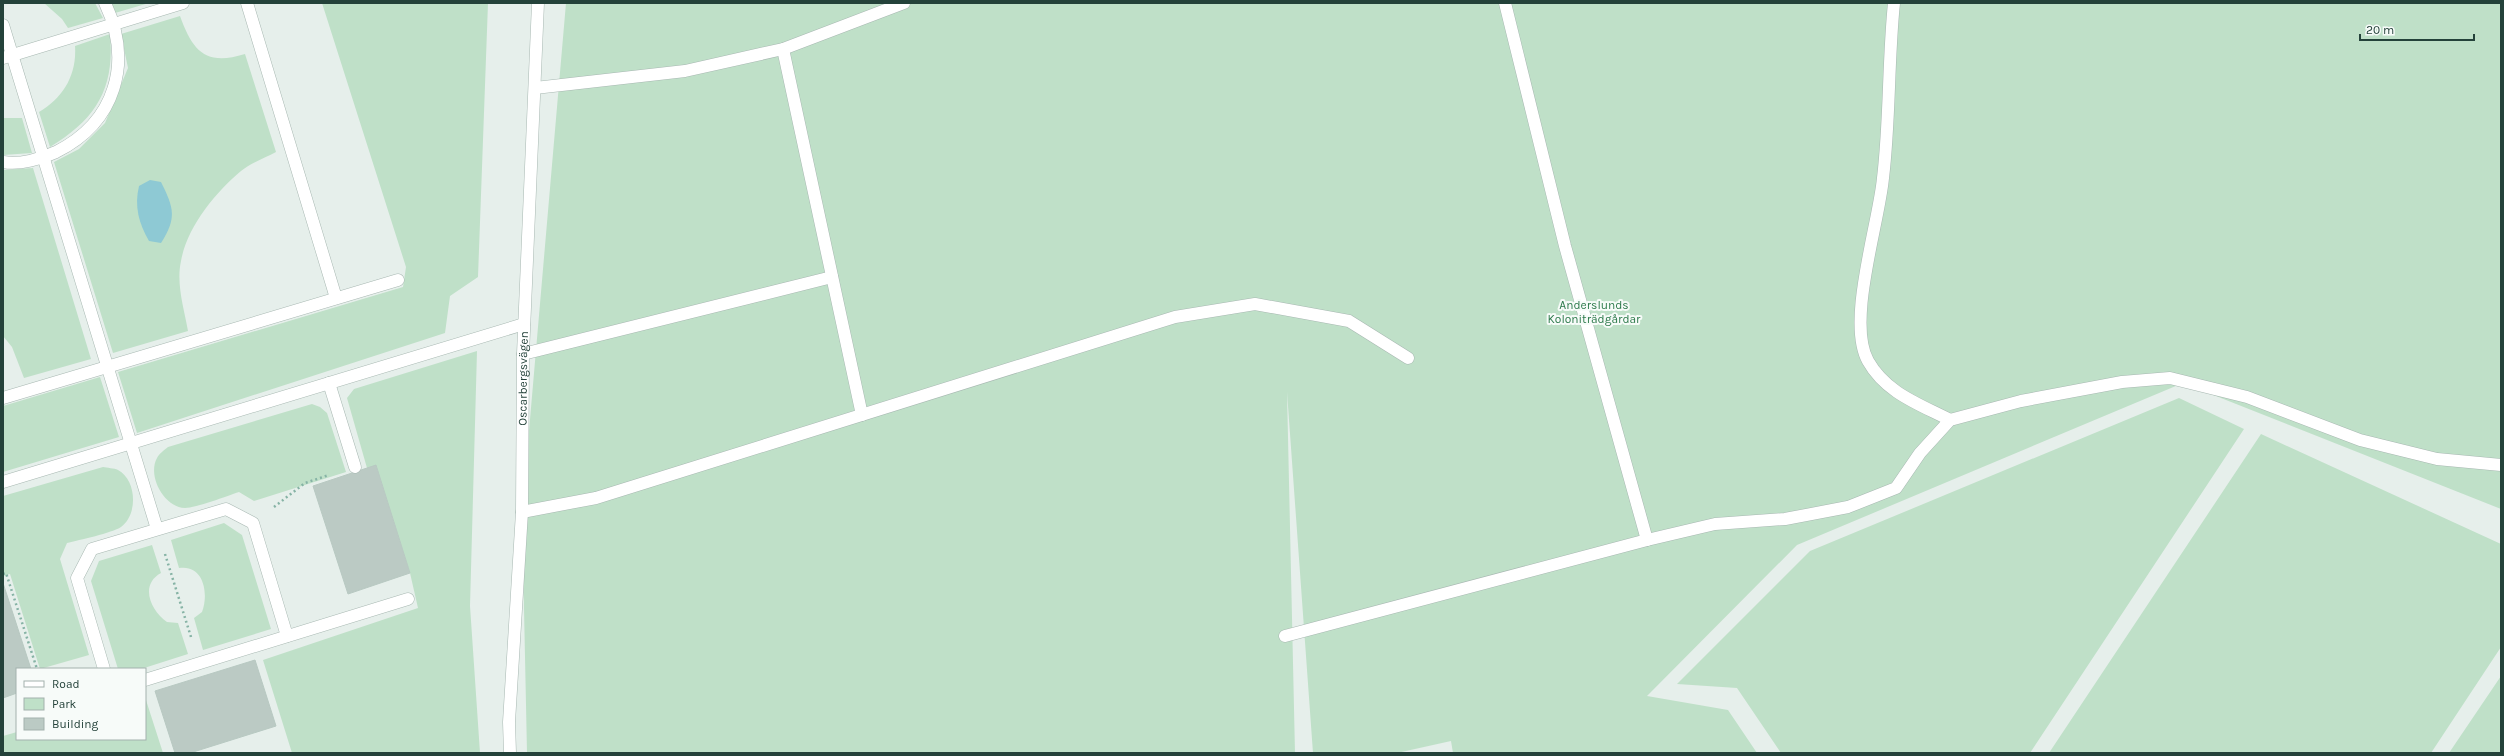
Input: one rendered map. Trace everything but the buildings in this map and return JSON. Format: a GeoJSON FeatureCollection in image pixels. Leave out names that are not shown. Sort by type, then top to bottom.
{"type":"FeatureCollection","features":[{"type":"Feature","properties":{"kind":"street"},"geometry":{"type":"LineString","coordinates":[[3,162],[10,163],[44,158],[74,143],[101,114],[114,90],[119,57],[115,24],[105,3]]}},
{"type":"Feature","properties":{"kind":"street"},"geometry":{"type":"LineString","coordinates":[[8,56],[183,3]]}},
{"type":"Feature","properties":{"kind":"street"},"geometry":{"type":"LineString","coordinates":[[247,3],[336,298]]}},
{"type":"Feature","properties":{"kind":"street","name":"Oscarbergsvägen"},"geometry":{"type":"LineString","coordinates":[[510,753],[509,722],[522,512],[523,354],[538,3]]}},
{"type":"Feature","properties":{"kind":"street"},"geometry":{"type":"LineString","coordinates":[[535,88],[685,71],[783,49],[904,3]]}},
{"type":"Feature","properties":{"kind":"street"},"geometry":{"type":"LineString","coordinates":[[1505,3],[1565,246],[1647,540]]}},
{"type":"Feature","properties":{"kind":"street"},"geometry":{"type":"LineString","coordinates":[[1894,3],[1883,180],[1862,299],[1862,336],[1868,360],[1893,391],[1950,420]]}},
{"type":"Feature","properties":{"kind":"street"},"geometry":{"type":"LineString","coordinates":[[3,25],[8,56],[44,158],[157,529]]}},
{"type":"Feature","properties":{"kind":"street"},"geometry":{"type":"LineString","coordinates":[[783,49],[862,415]]}},
{"type":"Feature","properties":{"kind":"street"},"geometry":{"type":"LineString","coordinates":[[523,354],[832,277]]}},
{"type":"Feature","properties":{"kind":"street"},"geometry":{"type":"LineString","coordinates":[[3,398],[398,280]]}},
{"type":"Feature","properties":{"kind":"street"},"geometry":{"type":"LineString","coordinates":[[522,512],[596,498],[1175,317],[1255,304],[1349,321],[1408,358]]}},
{"type":"Feature","properties":{"kind":"street"},"geometry":{"type":"LineString","coordinates":[[3,482],[524,324]]}},
{"type":"Feature","properties":{"kind":"street"},"geometry":{"type":"LineString","coordinates":[[1285,636],[1647,540],[1715,524],[1785,519],[1855,504],[1896,488],[1920,453],[1950,420],[2028,399],[2122,382],[2170,378],[2247,397],[2368,442],[2437,459],[2501,465]]}},
{"type":"Feature","properties":{"kind":"street"},"geometry":{"type":"LineString","coordinates":[[329,383],[354,467]]}},
{"type":"Feature","properties":{"kind":"street"},"geometry":{"type":"LineString","coordinates":[[104,668],[77,578],[92,549],[226,508],[253,524],[287,636]]}},
{"type":"Feature","properties":{"kind":"street"},"geometry":{"type":"LineString","coordinates":[[146,680],[408,599]]}},
{"type":"Feature","properties":{"kind":"path"},"geometry":{"type":"LineString","coordinates":[[253,524],[305,483],[354,467]]}},
{"type":"Feature","properties":{"kind":"path"},"geometry":{"type":"LineString","coordinates":[[157,529],[192,642]]}},
{"type":"Feature","properties":{"kind":"path"},"geometry":{"type":"LineString","coordinates":[[3,574],[6,573],[37,668]]}},
{"type":"Feature","properties":{"kind":"green space"},"geometry":{"type":"Polygon","coordinates":[[[44,3],[95,3],[103,18],[68,28],[62,19],[44,3]]]}},
{"type":"Feature","properties":{"kind":"green space"},"geometry":{"type":"Polygon","coordinates":[[[111,3],[149,3],[115,13],[111,3]]]}},
{"type":"Feature","properties":{"kind":"green space"},"geometry":{"type":"Polygon","coordinates":[[[322,3],[488,3],[478,277],[450,296],[445,333],[137,433],[118,372],[403,287],[406,267],[322,3]]]}},
{"type":"Feature","properties":{"kind":"green space","name":"Anderslunds Koloniträdgårdar"},"geometry":{"type":"Polygon","coordinates":[[[566,3],[2501,3],[2501,509],[2183,383],[1797,545],[1647,696],[1728,710],[1757,753],[1453,753],[1451,741],[1397,753],[1313,753],[1287,392],[1295,753],[527,753],[522,512],[566,3]]]}},
{"type":"Feature","properties":{"kind":"green space"},"geometry":{"type":"Polygon","coordinates":[[[180,16],[190,39],[203,53],[211,57],[220,58],[245,54],[276,152],[249,166],[231,180],[212,200],[189,236],[184,248],[179,278],[188,331],[113,353],[54,162],[79,149],[105,123],[128,68],[121,34],[180,16]]]}},
{"type":"Feature","properties":{"kind":"green space"},"geometry":{"type":"Polygon","coordinates":[[[110,34],[111,53],[109,71],[105,87],[99,101],[91,113],[79,125],[50,147],[39,112],[55,100],[67,85],[74,67],[75,46],[110,34]]]}},
{"type":"Feature","properties":{"kind":"green space"},"geometry":{"type":"Polygon","coordinates":[[[3,118],[22,118],[32,153],[3,155],[3,118]]]}},
{"type":"Feature","properties":{"kind":"green space"},"geometry":{"type":"Polygon","coordinates":[[[33,168],[91,359],[24,378],[12,347],[3,336],[3,170],[33,168]]]}},
{"type":"Feature","properties":{"kind":"green space"},"geometry":{"type":"Polygon","coordinates":[[[477,351],[470,606],[480,753],[292,753],[263,660],[418,608],[410,573],[376,466],[367,468],[347,398],[354,389],[477,351]]]}},
{"type":"Feature","properties":{"kind":"green space"},"geometry":{"type":"Polygon","coordinates":[[[100,377],[119,437],[3,472],[3,406],[100,377]]]}},
{"type":"Feature","properties":{"kind":"green space"},"geometry":{"type":"Polygon","coordinates":[[[2179,398],[2244,429],[2030,753],[1781,753],[1737,688],[1677,684],[1810,551],[2179,398]]]}},
{"type":"Feature","properties":{"kind":"green space"},"geometry":{"type":"Polygon","coordinates":[[[312,404],[320,407],[327,413],[346,472],[254,501],[239,492],[204,504],[185,508],[170,502],[159,489],[154,473],[154,465],[158,457],[168,447],[312,404]]]}},
{"type":"Feature","properties":{"kind":"green space"},"geometry":{"type":"Polygon","coordinates":[[[2261,434],[2501,544],[2501,647],[2431,753],[2049,753],[2261,434]]]}},
{"type":"Feature","properties":{"kind":"green space"},"geometry":{"type":"Polygon","coordinates":[[[103,467],[118,470],[129,481],[132,489],[133,506],[127,522],[121,527],[110,532],[67,543],[60,559],[89,655],[40,668],[10,574],[3,576],[3,496],[103,467]]]}},
{"type":"Feature","properties":{"kind":"green space"},"geometry":{"type":"Polygon","coordinates":[[[224,523],[242,535],[271,629],[203,650],[194,618],[202,612],[204,605],[205,597],[202,582],[199,575],[194,571],[187,568],[179,568],[171,540],[224,523]]]}},
{"type":"Feature","properties":{"kind":"green space"},"geometry":{"type":"Polygon","coordinates":[[[152,545],[161,573],[154,578],[150,584],[149,591],[152,605],[167,622],[178,623],[188,654],[144,668],[118,668],[91,581],[99,561],[152,545]]]}},
{"type":"Feature","properties":{"kind":"green space"},"geometry":{"type":"Polygon","coordinates":[[[2501,676],[2501,753],[2449,753],[2501,676]]]}},
{"type":"Feature","properties":{"kind":"green space"},"geometry":{"type":"Polygon","coordinates":[[[146,700],[163,753],[3,753],[3,736],[16,732],[16,740],[146,740],[146,700]]]}},
{"type":"Feature","properties":{"kind":"water"},"geometry":{"type":"Polygon","coordinates":[[[150,180],[161,182],[171,206],[172,213],[170,227],[161,243],[149,241],[138,215],[137,201],[139,186],[150,180]]]}}]}
